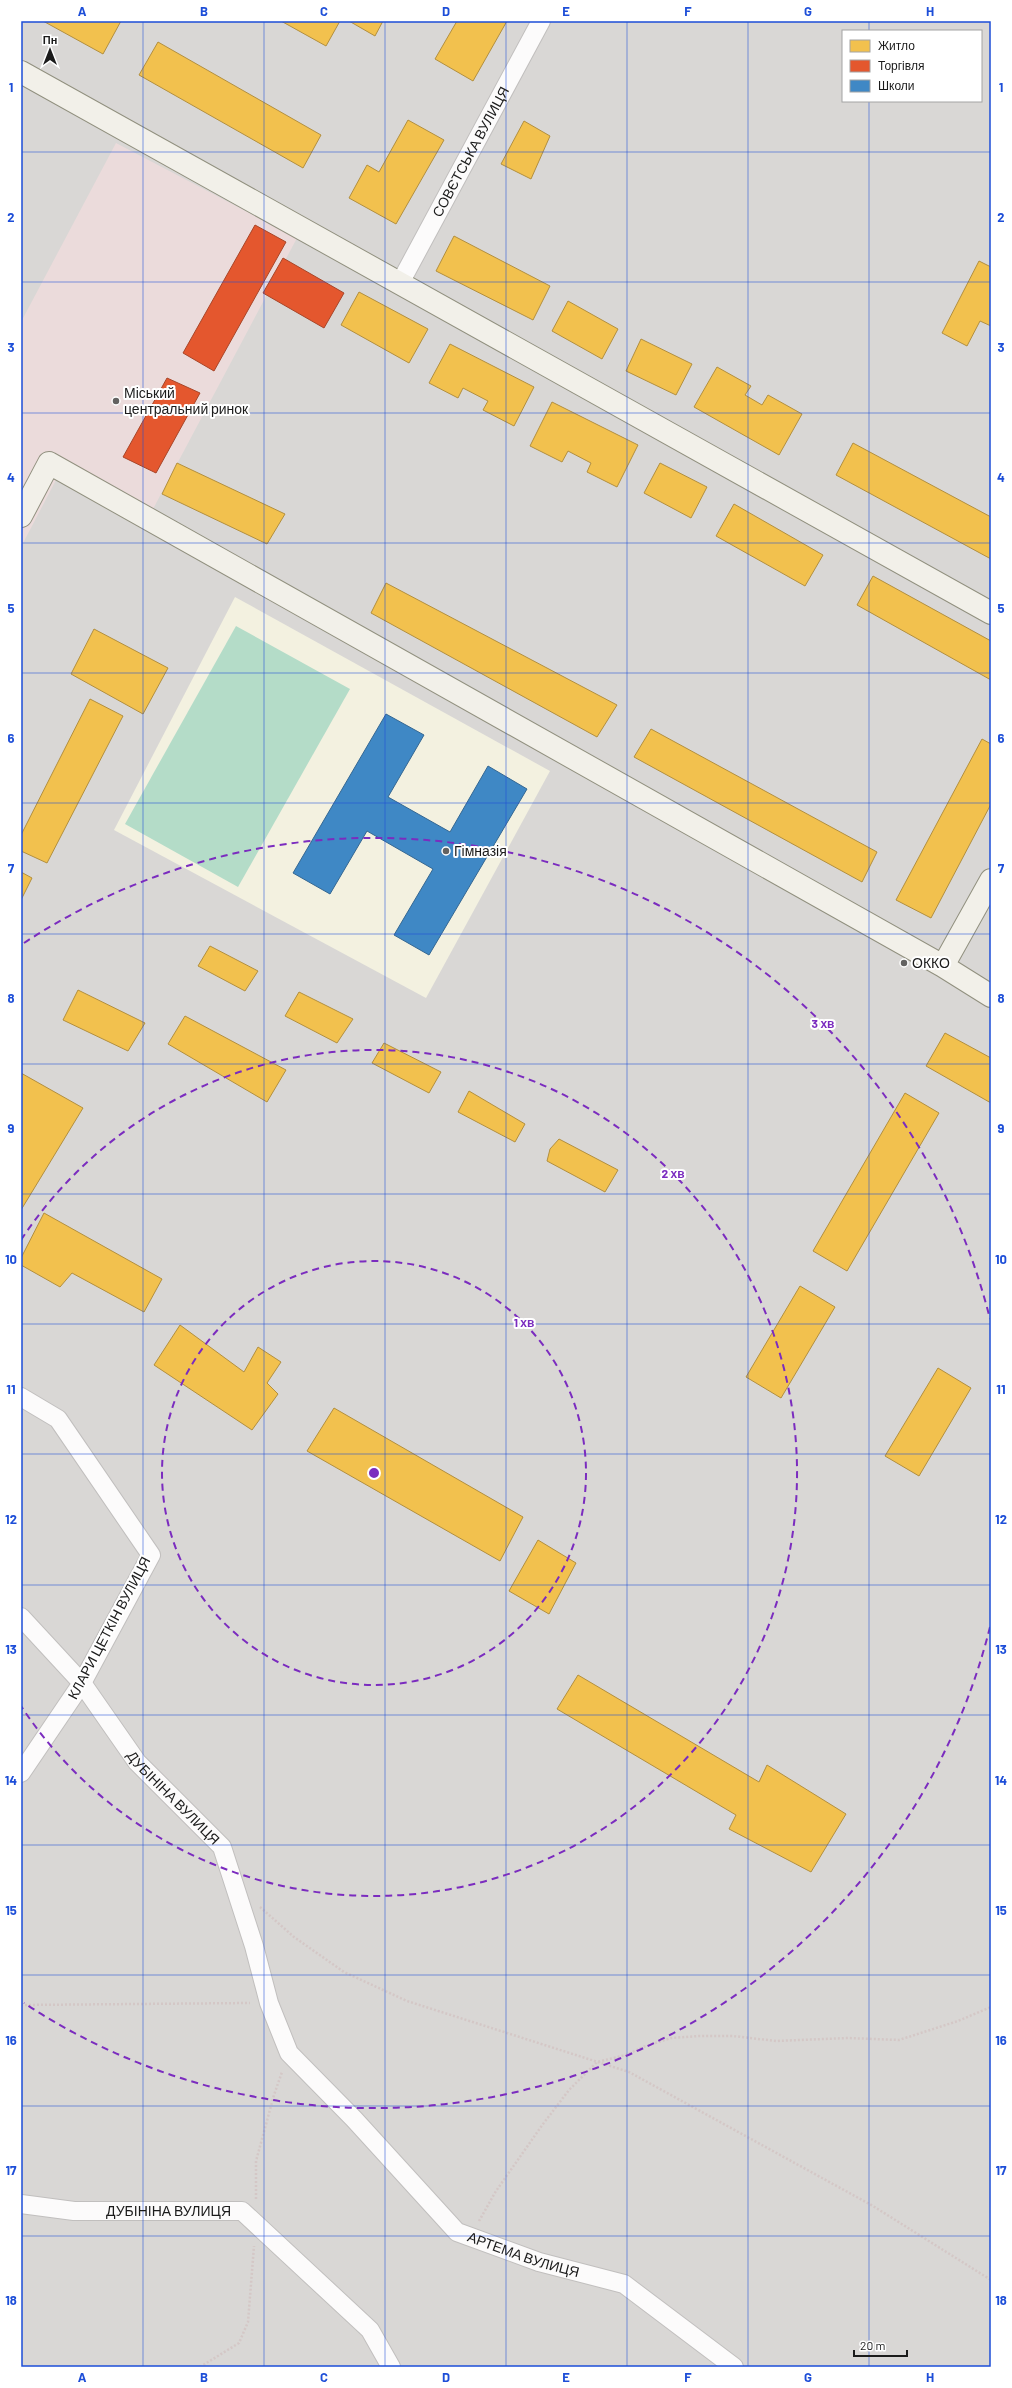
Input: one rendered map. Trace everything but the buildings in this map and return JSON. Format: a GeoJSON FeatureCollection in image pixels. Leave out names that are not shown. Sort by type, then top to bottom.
{"type":"FeatureCollection","features":[{"type":"Feature","properties":{"kind":"street","name":"СОВЄТСЬКА ВУЛИЦЯ"},"geometry":{"type":"LineString","coordinates":[[400,283],[541,21]]}},
{"type":"Feature","properties":{"kind":"street"},"geometry":{"type":"LineString","coordinates":[[21,72],[991,613]]}},
{"type":"Feature","properties":{"kind":"street"},"geometry":{"type":"LineString","coordinates":[[21,516],[48,463],[943,966],[991,996]]}},
{"type":"Feature","properties":{"kind":"street"},"geometry":{"type":"LineString","coordinates":[[943,966],[991,880]]}},
{"type":"Feature","properties":{"kind":"street","name":"КЛАРИ ЦЕТКІН ВУЛИЦЯ"},"geometry":{"type":"LineString","coordinates":[[21,1396],[58,1419],[151,1555],[82,1683],[21,1773]]}},
{"type":"Feature","properties":{"kind":"street","name":"ДУБІНІНА ВУЛИЦЯ"},"geometry":{"type":"LineString","coordinates":[[21,1617],[82,1683],[137,1762],[222,1847],[254,1946],[269,2003],[290,2053]]}},
{"type":"Feature","properties":{"kind":"street","name":"АРТЕМА ВУЛИЦЯ"},"geometry":{"type":"LineString","coordinates":[[290,2053],[354,2119],[457,2232],[539,2262],[624,2284],[734,2367]]}},
{"type":"Feature","properties":{"kind":"street","name":"ДУБІНІНА ВУЛИЦЯ"},"geometry":{"type":"LineString","coordinates":[[21,2204],[74,2211],[242,2211],[370,2330],[391,2367]]}},
{"type":"Feature","properties":{"kind":"path"},"geometry":{"type":"LineString","coordinates":[[255,1902],[294,1937],[344,1972],[407,2001],[628,2072],[873,2206],[991,2280]]}},
{"type":"Feature","properties":{"kind":"path"},"geometry":{"type":"LineString","coordinates":[[21,2005],[269,2003]]}},
{"type":"Feature","properties":{"kind":"path"},"geometry":{"type":"LineString","coordinates":[[468,2236],[486,2212],[496,2191],[543,2124],[569,2090],[596,2062],[626,2055],[643,2047],[671,2038],[692,2036],[733,2036],[776,2041],[848,2038],[900,2040],[958,2021],[991,2007]]}},
{"type":"Feature","properties":{"kind":"shaded area"},"geometry":{"type":"Polygon","coordinates":[[[21,21],[991,21],[991,2367],[21,2367],[21,21]]]}},
{"type":"Feature","properties":{"kind":"shaded area","name":"Міський центральний ринок"},"geometry":{"type":"Polygon","coordinates":[[[116,143],[297,238],[144,526],[56,480],[21,547],[21,322],[116,143]]]}},
{"type":"Feature","properties":{"kind":"shaded area"},"geometry":{"type":"Polygon","coordinates":[[[235,597],[550,771],[426,998],[114,830],[235,597]]]}},
{"type":"Feature","properties":{"kind":"green space"},"geometry":{"type":"Polygon","coordinates":[[[236,626],[350,689],[238,887],[125,824],[236,626]]]}},
{"type":"Feature","properties":{"kind":"place","name":"Міський центральний ринок"},"geometry":{"type":"Point","coordinates":[116,401]}},
{"type":"Feature","properties":{"kind":"place","name":"Гімназія"},"geometry":{"type":"Point","coordinates":[446,851]}},
{"type":"Feature","properties":{"kind":"place","name":"ОККО"},"geometry":{"type":"Point","coordinates":[904,963]}}]}
